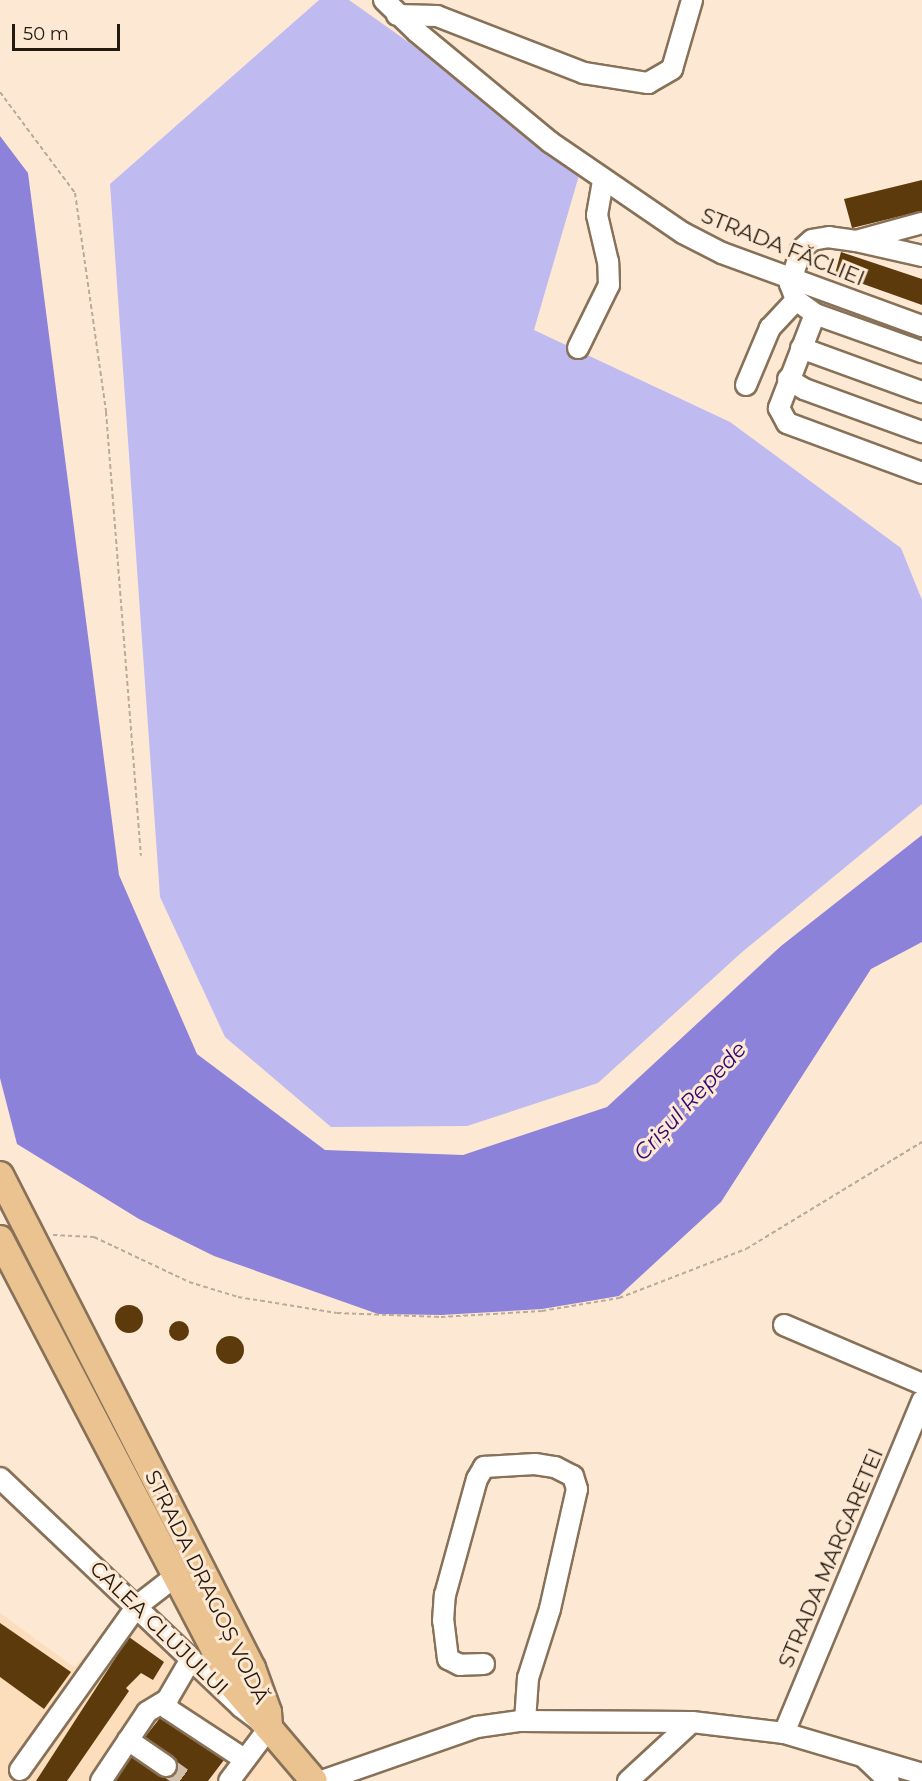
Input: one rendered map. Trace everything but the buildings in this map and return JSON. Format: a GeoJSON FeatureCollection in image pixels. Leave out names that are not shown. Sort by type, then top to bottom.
{"type":"FeatureCollection","features":[{"type":"Feature","properties":{"kind":"main road","name":"STRADA DRAGOȘ VODĂ"},"geometry":{"type":"LineString","coordinates":[[0,1175],[33,1237],[172,1540],[177,1575],[234,1687],[269,1728]]}},
{"type":"Feature","properties":{"kind":"main road","name":"STRADA DRAGOȘ VODĂ"},"geometry":{"type":"LineString","coordinates":[[0,1239],[172,1540],[252,1668],[268,1712],[269,1728]]}},
{"type":"Feature","properties":{"kind":"main road"},"geometry":{"type":"LineString","coordinates":[[177,1575],[191,1572],[198,1579],[234,1654],[252,1668]]}},
{"type":"Feature","properties":{"kind":"main road","name":"CALEA CLUJULUI"},"geometry":{"type":"LineString","coordinates":[[269,1728],[314,1781]]}},
{"type":"Feature","properties":{"kind":"street","name":"STRADA FĂCLIEI"},"geometry":{"type":"LineString","coordinates":[[390,7],[437,16],[584,73],[648,82],[672,69],[692,0]]}},
{"type":"Feature","properties":{"kind":"street","name":"STRADA FĂCLIEI"},"geometry":{"type":"LineString","coordinates":[[390,7],[550,142],[603,180],[705,245],[922,326]]}},
{"type":"Feature","properties":{"kind":"street"},"geometry":{"type":"LineString","coordinates":[[578,348],[609,285],[608,262],[597,214],[603,180]]}},
{"type":"Feature","properties":{"kind":"street"},"geometry":{"type":"LineString","coordinates":[[856,241],[922,223]]}},
{"type":"Feature","properties":{"kind":"street"},"geometry":{"type":"LineString","coordinates":[[922,256],[829,237],[812,240],[801,250],[790,278],[796,300],[815,314],[922,352]]}},
{"type":"Feature","properties":{"kind":"street"},"geometry":{"type":"LineString","coordinates":[[746,385],[770,328],[796,300]]}},
{"type":"Feature","properties":{"kind":"street"},"geometry":{"type":"LineString","coordinates":[[815,314],[788,379],[779,408],[787,423],[922,473]]}},
{"type":"Feature","properties":{"kind":"street"},"geometry":{"type":"LineString","coordinates":[[801,348],[922,392]]}},
{"type":"Feature","properties":{"kind":"street"},"geometry":{"type":"LineString","coordinates":[[788,379],[804,389],[922,432]]}},
{"type":"Feature","properties":{"kind":"street"},"geometry":{"type":"LineString","coordinates":[[784,1324],[922,1384]]}},
{"type":"Feature","properties":{"kind":"street","name":"STRADA MARGARETEI"},"geometry":{"type":"LineString","coordinates":[[784,1733],[922,1401]]}},
{"type":"Feature","properties":{"kind":"street"},"geometry":{"type":"LineString","coordinates":[[484,1664],[460,1665],[448,1659],[443,1621],[445,1595],[477,1479],[484,1467],[535,1464],[555,1467],[573,1476],[577,1488],[549,1609],[528,1678],[525,1721]]}},
{"type":"Feature","properties":{"kind":"street","name":"CALEA CLUJULUI"},"geometry":{"type":"LineString","coordinates":[[0,1478],[241,1707],[269,1728]]}},
{"type":"Feature","properties":{"kind":"street"},"geometry":{"type":"LineString","coordinates":[[20,1770],[137,1606],[177,1575]]}},
{"type":"Feature","properties":{"kind":"street"},"geometry":{"type":"LineString","coordinates":[[101,1781],[147,1712],[167,1700],[191,1659]]}},
{"type":"Feature","properties":{"kind":"street"},"geometry":{"type":"LineString","coordinates":[[167,1700],[168,1709],[244,1759]]}},
{"type":"Feature","properties":{"kind":"street"},"geometry":{"type":"LineString","coordinates":[[322,1781],[477,1727],[525,1721],[692,1722],[784,1733],[922,1774]]}},
{"type":"Feature","properties":{"kind":"street"},"geometry":{"type":"LineString","coordinates":[[628,1781],[692,1722]]}},
{"type":"Feature","properties":{"kind":"street"},"geometry":{"type":"LineString","coordinates":[[229,1781],[269,1728]]}},
{"type":"Feature","properties":{"kind":"street"},"geometry":{"type":"LineString","coordinates":[[128,1740],[166,1766]]}},
{"type":"Feature","properties":{"kind":"street"},"geometry":{"type":"LineString","coordinates":[[861,1754],[888,1781]]}},
{"type":"Feature","properties":{"kind":"path"},"geometry":{"type":"LineString","coordinates":[[0,92],[75,193],[106,412],[141,856]]}},
{"type":"Feature","properties":{"kind":"path"},"geometry":{"type":"LineString","coordinates":[[33,1237],[74,1233],[93,1237],[189,1282],[238,1297],[338,1313],[441,1317],[542,1311],[618,1298],[746,1249],[922,1142]]}},
{"type":"Feature","properties":{"kind":"shaded area"},"geometry":{"type":"Polygon","coordinates":[[[319,0],[349,0],[582,165],[534,330],[730,422],[901,548],[922,600],[922,804],[741,953],[598,1083],[467,1126],[331,1127],[225,1037],[160,897],[110,184],[319,0]]]}},
{"type":"Feature","properties":{"kind":"shaded area"},"geometry":{"type":"Polygon","coordinates":[[[131,1608],[299,1781],[0,1781],[0,1613],[74,1667],[131,1608]]]}},
{"type":"Feature","properties":{"kind":"water","name":"Crișul Repede"},"geometry":{"type":"Polygon","coordinates":[[[0,136],[28,173],[119,875],[197,1054],[325,1150],[463,1155],[607,1107],[781,946],[922,835],[922,942],[871,969],[721,1202],[619,1296],[542,1309],[441,1315],[378,1314],[214,1256],[139,1219],[17,1144],[0,1078],[0,136]]]}},
{"type":"Feature","properties":{"kind":"tunnel"},"geometry":{"type":"LineString","coordinates":[[166,1766],[187,1781]]}}]}
